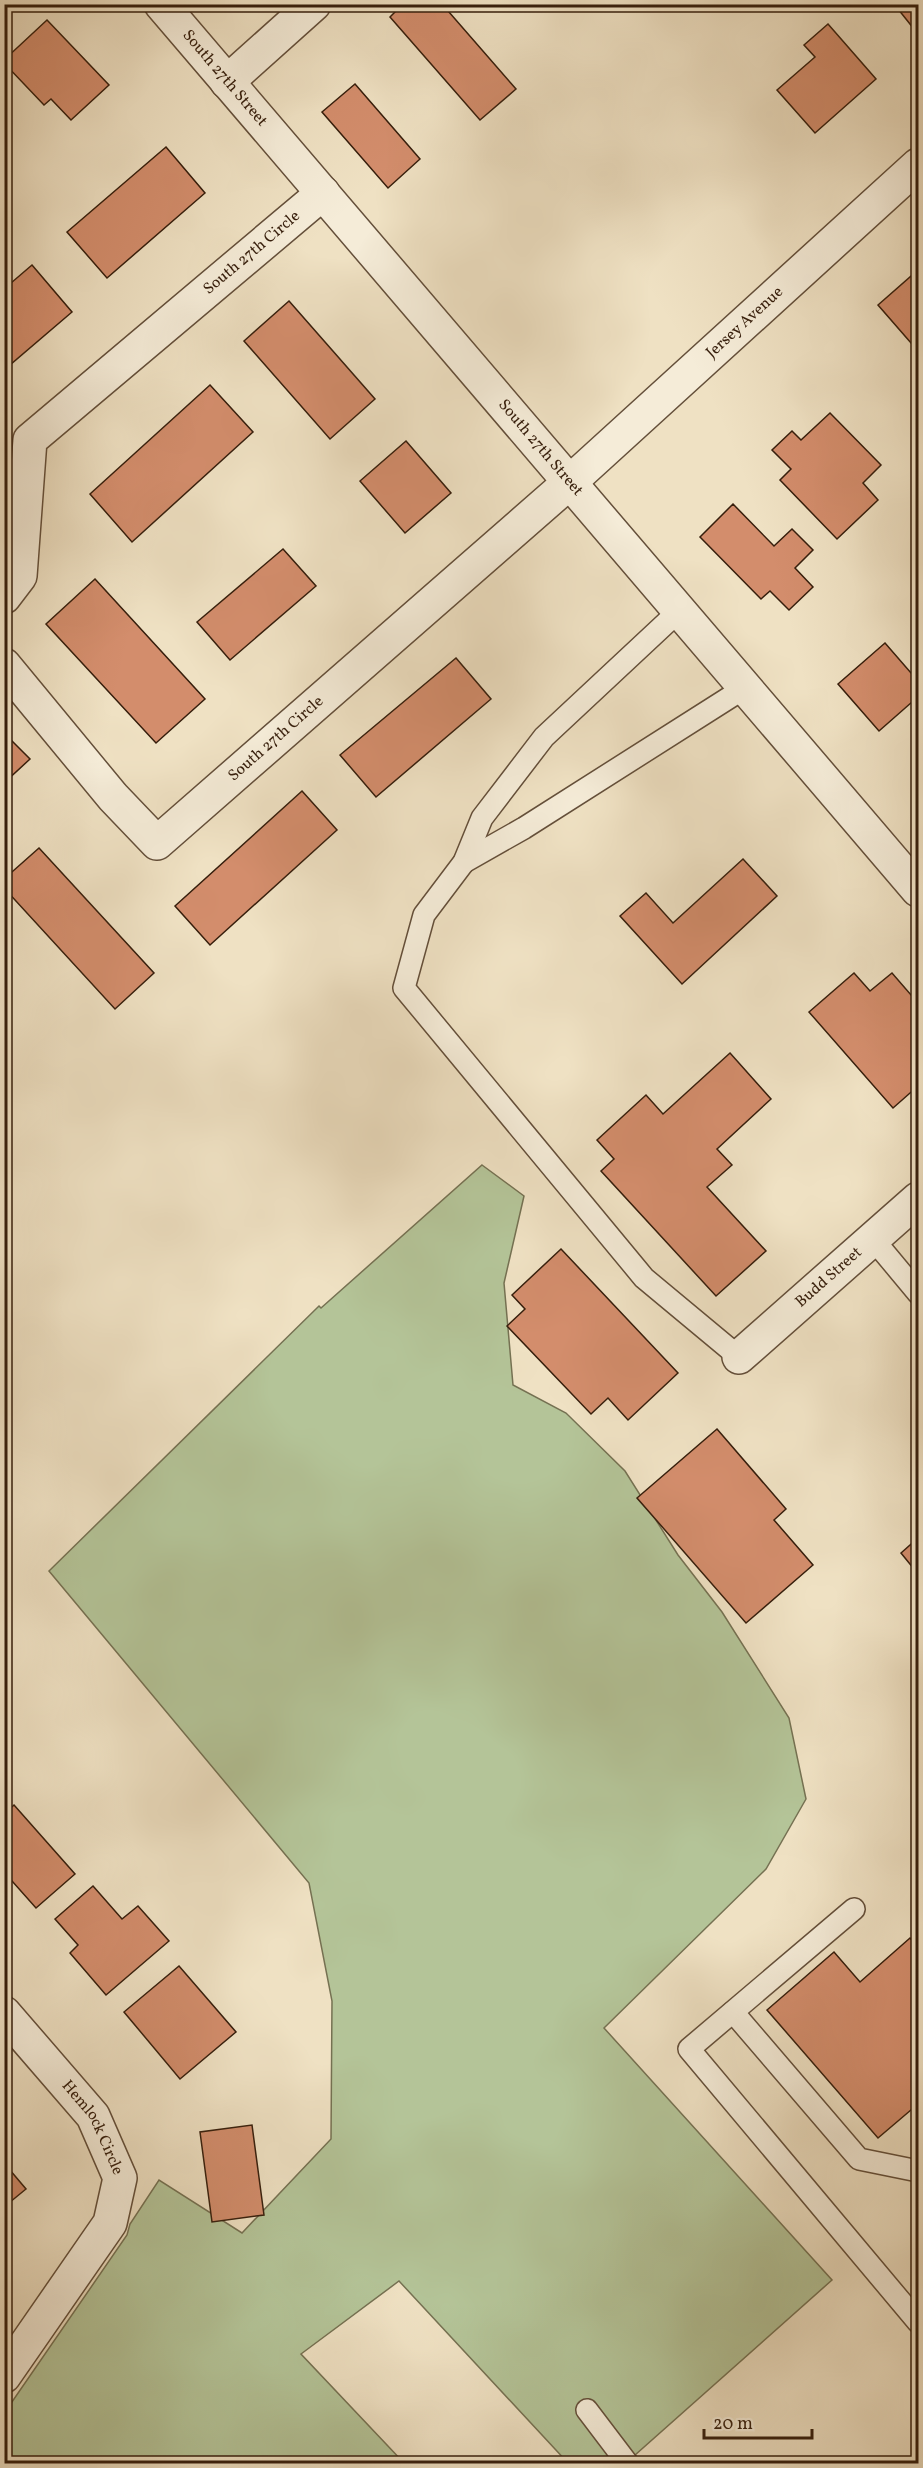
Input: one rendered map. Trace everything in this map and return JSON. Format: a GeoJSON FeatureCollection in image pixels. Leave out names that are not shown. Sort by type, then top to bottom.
{"type":"FeatureCollection","features":[{"type":"Feature","properties":{"kind":"street","name":"South 27th Street"},"geometry":{"type":"LineString","coordinates":[[161,4],[571,481],[918,890]]}},
{"type":"Feature","properties":{"kind":"street"},"geometry":{"type":"LineString","coordinates":[[227,81],[314,4]]}},
{"type":"Feature","properties":{"kind":"street","name":"Jersey Avenue"},"geometry":{"type":"LineString","coordinates":[[571,481],[918,165]]}},
{"type":"Feature","properties":{"kind":"street","name":"South 27th Circle"},"geometry":{"type":"LineString","coordinates":[[4,597],[20,576],[30,440],[323,193]]}},
{"type":"Feature","properties":{"kind":"street","name":"South 27th Circle"},"geometry":{"type":"LineString","coordinates":[[4,665],[112,797],[157,843],[571,481]]}},
{"type":"Feature","properties":{"kind":"street","name":"Budd Street"},"geometry":{"type":"LineString","coordinates":[[739,1357],[918,1199]]}},
{"type":"Feature","properties":{"kind":"street","name":"Hemlock Circle"},"geometry":{"type":"LineString","coordinates":[[4,2013],[93,2116],[120,2178],[110,2223],[4,2376]]}},
{"type":"Feature","properties":{"kind":"lane"},"geometry":{"type":"LineString","coordinates":[[680,610],[544,737],[482,818],[464,862],[424,915],[404,988],[644,1278],[739,1357]]}},
{"type":"Feature","properties":{"kind":"lane"},"geometry":{"type":"LineString","coordinates":[[464,862],[525,828],[746,687]]}},
{"type":"Feature","properties":{"kind":"lane"},"geometry":{"type":"LineString","coordinates":[[873,1239],[918,1293]]}},
{"type":"Feature","properties":{"kind":"lane"},"geometry":{"type":"LineString","coordinates":[[854,1909],[689,2049],[918,2322]]}},
{"type":"Feature","properties":{"kind":"lane"},"geometry":{"type":"LineString","coordinates":[[733,2012],[859,2159],[918,2172]]}},
{"type":"Feature","properties":{"kind":"lane"},"geometry":{"type":"LineString","coordinates":[[587,2410],[628,2463]]}},
{"type":"Feature","properties":{"kind":"green space"},"geometry":{"type":"Polygon","coordinates":[[[482,1165],[524,1196],[504,1283],[513,1385],[566,1413],[625,1471],[678,1555],[722,1612],[789,1718],[806,1799],[766,1869],[604,2028],[832,2280],[626,2463],[568,2463],[399,2281],[301,2354],[404,2463],[5,2464],[5,2412],[127,2235],[130,2224],[159,2180],[242,2233],[331,2139],[332,2001],[309,1883],[49,1571],[319,1306],[321,1308],[482,1165]]]}},
{"type":"Feature","properties":{"kind":"building"},"geometry":{"type":"Polygon","coordinates":[[[403,4],[442,4],[516,89],[480,120],[390,17],[403,4]]]}},
{"type":"Feature","properties":{"kind":"building"},"geometry":{"type":"Polygon","coordinates":[[[894,4],[918,4],[918,34],[894,4]]]}},
{"type":"Feature","properties":{"kind":"building"},"geometry":{"type":"Polygon","coordinates":[[[47,20],[109,85],[71,120],[51,99],[44,105],[4,63],[4,60],[47,20]]]}},
{"type":"Feature","properties":{"kind":"building"},"geometry":{"type":"Polygon","coordinates":[[[828,24],[876,79],[815,133],[777,90],[815,57],[804,45],[828,24]]]}},
{"type":"Feature","properties":{"kind":"building"},"geometry":{"type":"Polygon","coordinates":[[[355,84],[420,159],[388,188],[322,112],[355,84]]]}},
{"type":"Feature","properties":{"kind":"building"},"geometry":{"type":"Polygon","coordinates":[[[166,147],[205,193],[107,278],[67,232],[166,147]]]}},
{"type":"Feature","properties":{"kind":"building"},"geometry":{"type":"Polygon","coordinates":[[[32,265],[72,312],[4,370],[4,289],[32,265]]]}},
{"type":"Feature","properties":{"kind":"building"},"geometry":{"type":"Polygon","coordinates":[[[918,270],[918,351],[878,305],[918,270]]]}},
{"type":"Feature","properties":{"kind":"building"},"geometry":{"type":"Polygon","coordinates":[[[289,301],[375,399],[330,439],[244,341],[289,301]]]}},
{"type":"Feature","properties":{"kind":"building"},"geometry":{"type":"Polygon","coordinates":[[[210,385],[253,432],[132,542],[90,494],[210,385]]]}},
{"type":"Feature","properties":{"kind":"building"},"geometry":{"type":"Polygon","coordinates":[[[830,413],[881,465],[863,483],[878,500],[837,539],[780,480],[791,469],[772,450],[792,431],[801,440],[830,413]]]}},
{"type":"Feature","properties":{"kind":"building"},"geometry":{"type":"Polygon","coordinates":[[[406,441],[451,493],[405,533],[360,481],[406,441]]]}},
{"type":"Feature","properties":{"kind":"building"},"geometry":{"type":"Polygon","coordinates":[[[733,504],[774,546],[792,529],[813,550],[795,568],[813,587],[789,610],[770,591],[761,599],[700,537],[733,504]]]}},
{"type":"Feature","properties":{"kind":"building"},"geometry":{"type":"Polygon","coordinates":[[[283,549],[316,586],[230,660],[197,622],[283,549]]]}},
{"type":"Feature","properties":{"kind":"building"},"geometry":{"type":"Polygon","coordinates":[[[95,579],[205,699],[156,743],[46,624],[95,579]]]}},
{"type":"Feature","properties":{"kind":"building"},"geometry":{"type":"Polygon","coordinates":[[[885,643],[918,681],[918,709],[912,702],[879,731],[838,684],[885,643]]]}},
{"type":"Feature","properties":{"kind":"building"},"geometry":{"type":"Polygon","coordinates":[[[456,658],[491,699],[376,797],[340,755],[456,658]]]}},
{"type":"Feature","properties":{"kind":"building"},"geometry":{"type":"Polygon","coordinates":[[[4,733],[30,759],[4,783],[4,733]]]}},
{"type":"Feature","properties":{"kind":"building"},"geometry":{"type":"Polygon","coordinates":[[[302,791],[337,830],[210,945],[175,906],[302,791]]]}},
{"type":"Feature","properties":{"kind":"building"},"geometry":{"type":"Polygon","coordinates":[[[39,848],[154,973],[115,1009],[4,888],[4,879],[39,848]]]}},
{"type":"Feature","properties":{"kind":"building"},"geometry":{"type":"Polygon","coordinates":[[[743,859],[777,896],[682,984],[620,916],[646,893],[673,923],[743,859]]]}},
{"type":"Feature","properties":{"kind":"building"},"geometry":{"type":"Polygon","coordinates":[[[854,973],[870,991],[892,973],[918,1003],[918,1086],[893,1108],[809,1012],[854,973]]]}},
{"type":"Feature","properties":{"kind":"building"},"geometry":{"type":"Polygon","coordinates":[[[730,1053],[771,1099],[717,1149],[732,1165],[707,1187],[766,1251],[716,1296],[601,1171],[614,1159],[597,1140],[646,1095],[663,1114],[730,1053]]]}},
{"type":"Feature","properties":{"kind":"building"},"geometry":{"type":"Polygon","coordinates":[[[561,1249],[678,1373],[628,1420],[608,1398],[591,1414],[507,1326],[525,1309],[512,1295],[561,1249]]]}},
{"type":"Feature","properties":{"kind":"building"},"geometry":{"type":"Polygon","coordinates":[[[717,1429],[786,1509],[774,1520],[813,1565],[746,1623],[637,1498],[717,1429]]]}},
{"type":"Feature","properties":{"kind":"building"},"geometry":{"type":"Polygon","coordinates":[[[918,1538],[918,1574],[901,1553],[918,1538]]]}},
{"type":"Feature","properties":{"kind":"building"},"geometry":{"type":"Polygon","coordinates":[[[14,1805],[75,1874],[36,1908],[4,1872],[4,1814],[14,1805]]]}},
{"type":"Feature","properties":{"kind":"building"},"geometry":{"type":"Polygon","coordinates":[[[93,1886],[122,1919],[138,1906],[169,1941],[106,1995],[70,1953],[78,1945],[55,1919],[93,1886]]]}},
{"type":"Feature","properties":{"kind":"building"},"geometry":{"type":"Polygon","coordinates":[[[910,1938],[918,1947],[918,2104],[878,2138],[767,2010],[834,1952],[860,1982],[910,1938]]]}},
{"type":"Feature","properties":{"kind":"building"},"geometry":{"type":"Polygon","coordinates":[[[179,1966],[236,2032],[180,2079],[124,2012],[179,1966]]]}},
{"type":"Feature","properties":{"kind":"building"},"geometry":{"type":"Polygon","coordinates":[[[252,2125],[264,2215],[212,2222],[200,2132],[252,2125]]]}},
{"type":"Feature","properties":{"kind":"building"},"geometry":{"type":"Polygon","coordinates":[[[4,2163],[26,2189],[4,2207],[4,2163]]]}}]}
